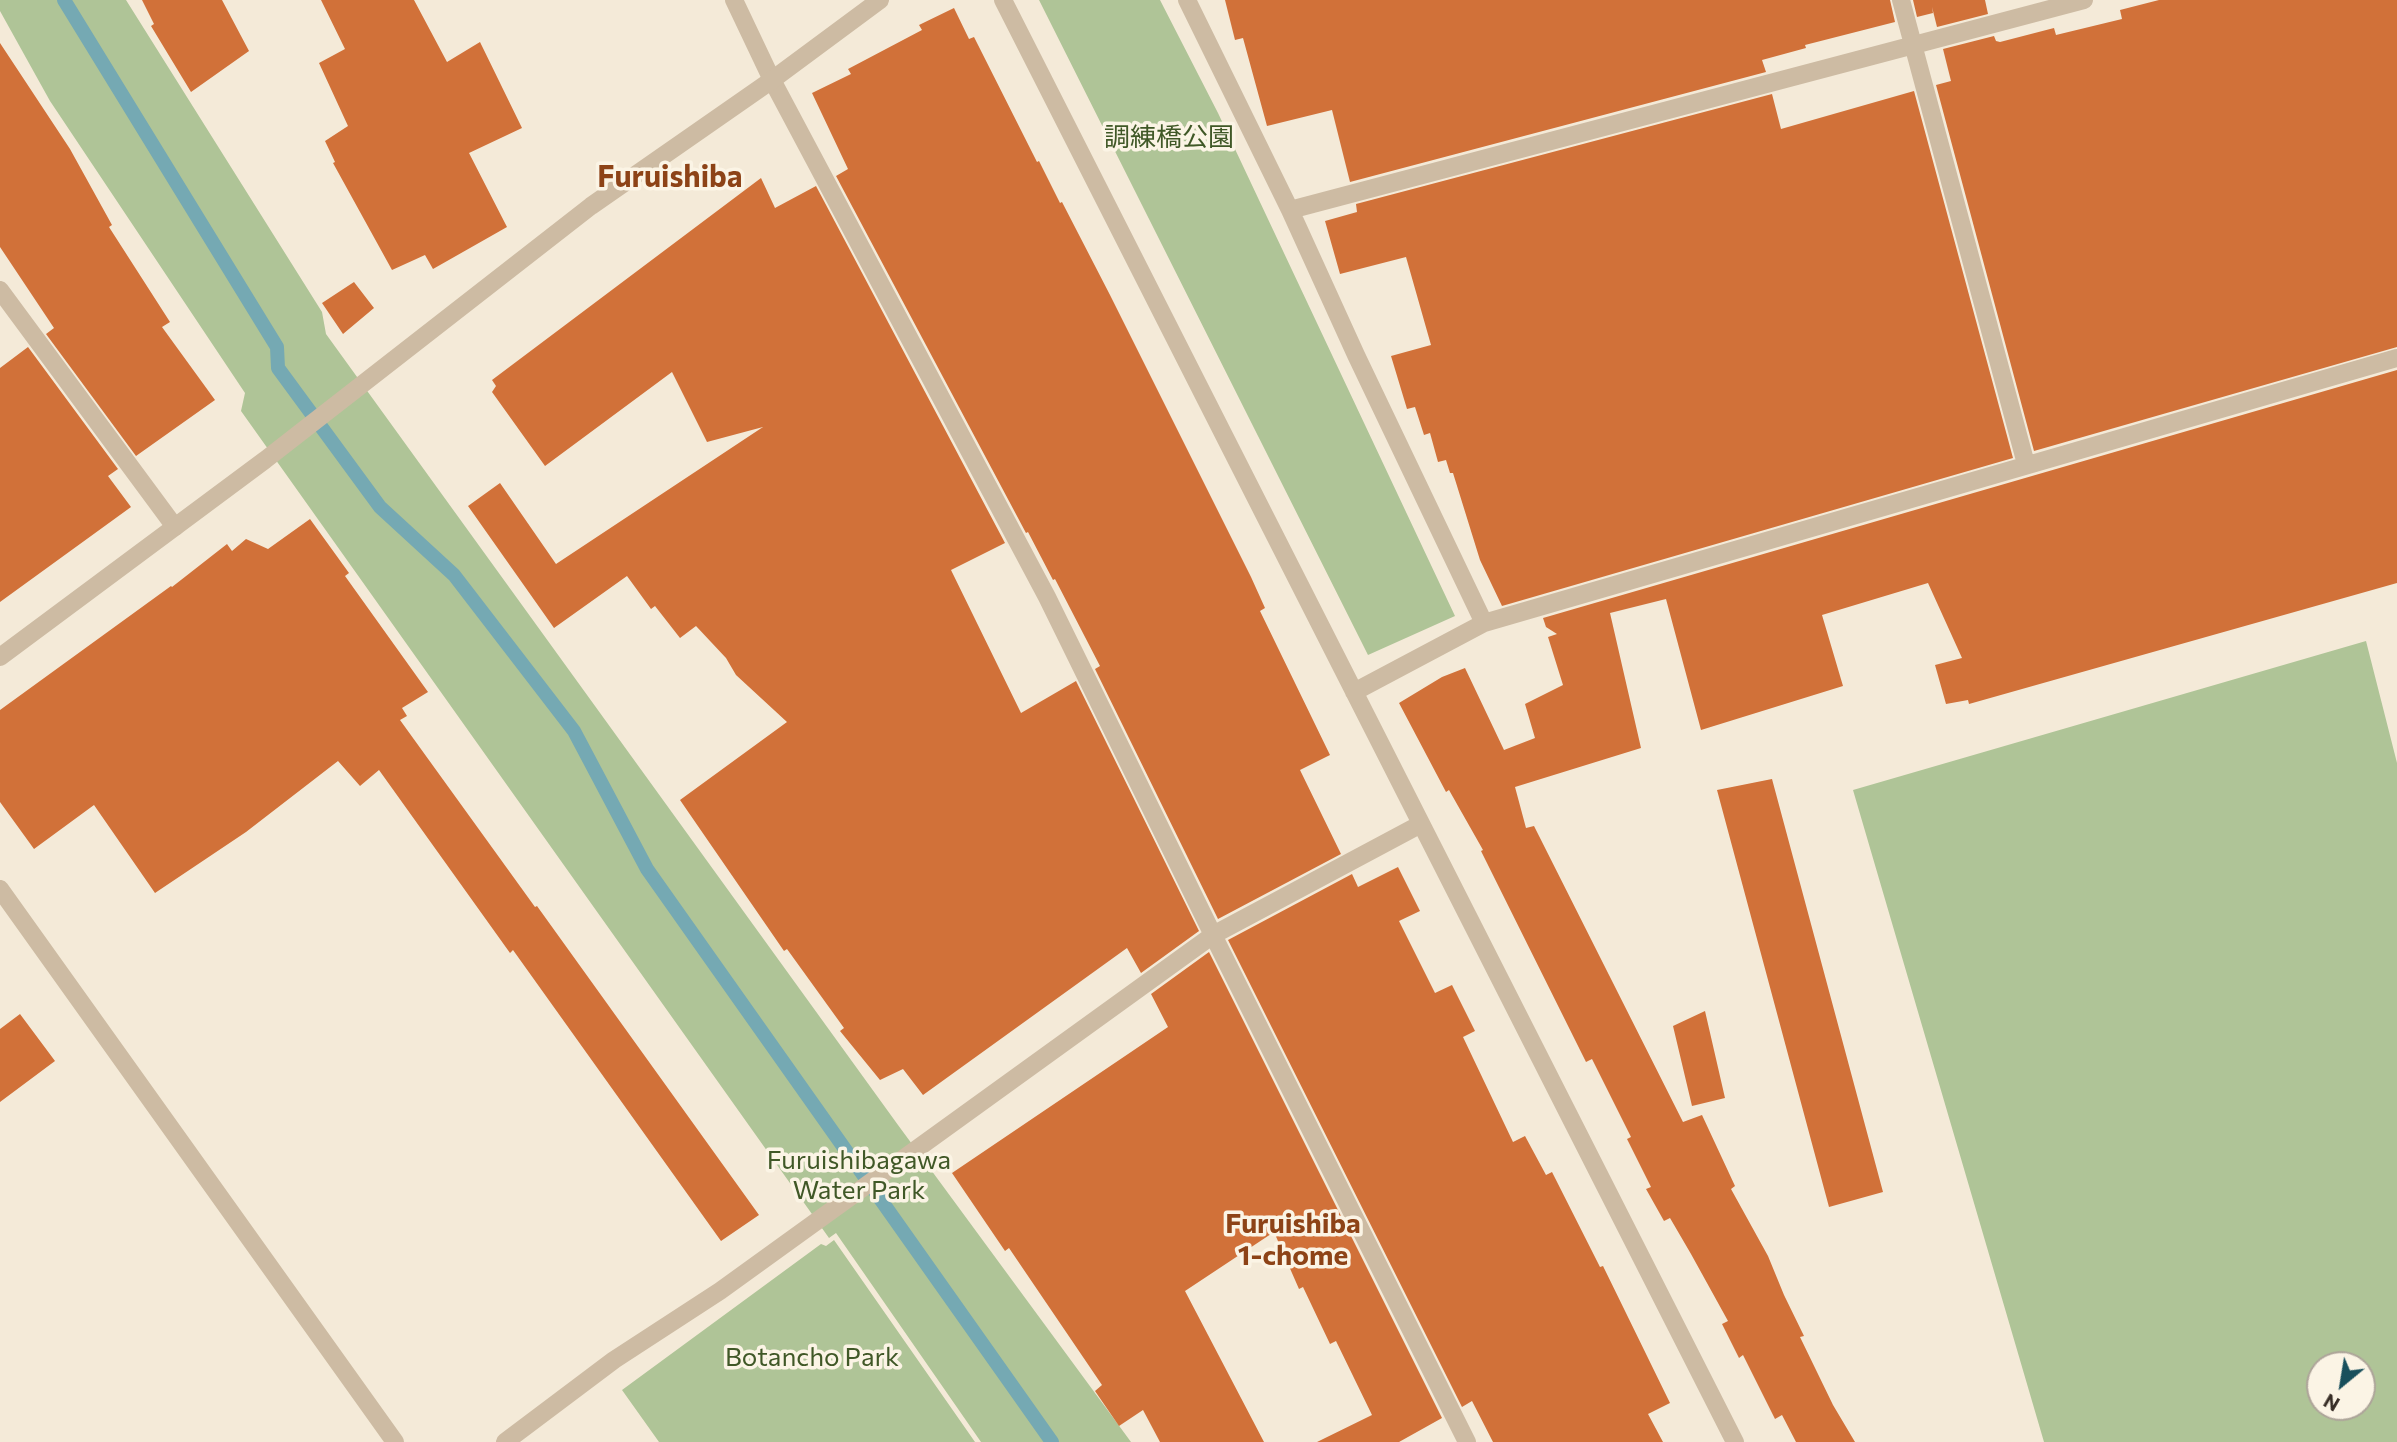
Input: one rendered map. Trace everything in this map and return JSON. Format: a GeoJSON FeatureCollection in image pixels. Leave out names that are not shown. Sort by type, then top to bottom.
{"type":"FeatureCollection","features":[{"type":"Feature","properties":{"kind":"street"},"geometry":{"type":"LineString","coordinates":[[734,0],[772,80],[1047,597],[1467,1442]]}},
{"type":"Feature","properties":{"kind":"street"},"geometry":{"type":"LineString","coordinates":[[0,657],[265,460],[591,206],[772,80],[880,0]]}},
{"type":"Feature","properties":{"kind":"street"},"geometry":{"type":"LineString","coordinates":[[1003,0],[1735,1442]]}},
{"type":"Feature","properties":{"kind":"street"},"geometry":{"type":"LineString","coordinates":[[1187,0],[1290,210],[1483,623]]}},
{"type":"Feature","properties":{"kind":"street"},"geometry":{"type":"LineString","coordinates":[[1901,0],[2026,464]]}},
{"type":"Feature","properties":{"kind":"street"},"geometry":{"type":"LineString","coordinates":[[1290,210],[2084,0]]}},
{"type":"Feature","properties":{"kind":"street"},"geometry":{"type":"LineString","coordinates":[[0,290],[175,527]]}},
{"type":"Feature","properties":{"kind":"street"},"geometry":{"type":"LineString","coordinates":[[1354,692],[1483,623],[2397,358]]}},
{"type":"Feature","properties":{"kind":"street"},"geometry":{"type":"LineString","coordinates":[[505,1442],[614,1360],[720,1292],[1213,935],[1422,824]]}},
{"type":"Feature","properties":{"kind":"street"},"geometry":{"type":"LineString","coordinates":[[0,890],[395,1442]]}},
{"type":"Feature","properties":{"kind":"green space","name":"Furuishibagawa Water Park"},"geometry":{"type":"Polygon","coordinates":[[[0,0],[126,0],[322,312],[326,334],[898,1125],[1131,1442],[981,1442],[836,1233],[829,1238],[241,411],[245,393],[50,101],[0,11],[0,0]]]}},
{"type":"Feature","properties":{"kind":"green space","name":"調練橋公園"},"geometry":{"type":"Polygon","coordinates":[[[1039,0],[1160,0],[1218,113],[1455,616],[1368,655],[1039,0]]]}},
{"type":"Feature","properties":{"kind":"green space"},"geometry":{"type":"Polygon","coordinates":[[[2366,641],[2397,763],[2397,1442],[2044,1442],[1853,790],[2366,641]]]}},
{"type":"Feature","properties":{"kind":"green space","name":"Botancho Park"},"geometry":{"type":"Polygon","coordinates":[[[834,1240],[975,1442],[659,1442],[622,1390],[821,1244],[826,1246],[834,1240]]]}},
{"type":"Feature","properties":{"kind":"building"},"geometry":{"type":"Polygon","coordinates":[[[142,0],[222,0],[249,51],[191,92],[151,26],[154,24],[142,0]]]}},
{"type":"Feature","properties":{"kind":"building"},"geometry":{"type":"Polygon","coordinates":[[[321,0],[414,0],[447,62],[480,42],[522,128],[469,153],[507,227],[433,269],[425,255],[392,270],[333,163],[335,162],[325,141],[348,126],[319,63],[345,49],[321,0]]]}},
{"type":"Feature","properties":{"kind":"building"},"geometry":{"type":"Polygon","coordinates":[[[1225,0],[1890,0],[1895,22],[1805,45],[1806,48],[1762,60],[1766,72],[1350,182],[1332,110],[1267,126],[1243,38],[1235,40],[1225,0]]]}},
{"type":"Feature","properties":{"kind":"building"},"geometry":{"type":"Polygon","coordinates":[[[1913,0],[1985,0],[1988,14],[1937,27],[1932,7],[1933,13],[1917,17],[1913,0]]]}},
{"type":"Feature","properties":{"kind":"building"},"geometry":{"type":"Polygon","coordinates":[[[2159,0],[2397,0],[2397,347],[2034,451],[1936,85],[1951,81],[1943,49],[1994,36],[1996,41],[2000,42],[2054,28],[2056,35],[2122,19],[2120,10],[2159,0]]]}},
{"type":"Feature","properties":{"kind":"building"},"geometry":{"type":"Polygon","coordinates":[[[954,8],[969,39],[974,37],[1037,162],[1039,161],[1060,203],[1062,202],[1110,295],[1251,577],[1265,608],[1260,611],[1330,755],[1300,770],[1341,854],[1218,919],[1095,669],[1100,666],[836,176],[848,169],[812,93],[851,74],[848,69],[922,30],[919,25],[954,8]]]}},
{"type":"Feature","properties":{"kind":"building"},"geometry":{"type":"Polygon","coordinates":[[[0,43],[70,149],[112,225],[109,227],[170,322],[162,327],[215,400],[136,456],[46,334],[54,328],[0,247],[0,43]]]}},
{"type":"Feature","properties":{"kind":"building"},"geometry":{"type":"Polygon","coordinates":[[[1914,91],[2013,458],[1502,606],[1480,560],[1453,473],[1450,473],[1446,460],[1438,462],[1430,433],[1424,435],[1415,407],[1407,409],[1391,356],[1431,345],[1406,257],[1340,274],[1325,221],[1357,212],[1356,204],[1772,94],[1781,129],[1914,91]]]}},
{"type":"Feature","properties":{"kind":"building"},"geometry":{"type":"Polygon","coordinates":[[[761,178],[775,208],[816,186],[1005,543],[951,570],[1021,713],[1076,681],[1199,931],[1141,973],[1127,948],[923,1095],[903,1069],[880,1080],[840,1031],[844,1028],[787,949],[784,951],[680,800],[787,722],[736,675],[726,658],[696,626],[680,638],[655,606],[651,609],[627,576],[554,628],[468,506],[500,483],[556,564],[763,427],[707,442],[672,372],[545,466],[492,392],[496,386],[492,380],[761,178]]]}},
{"type":"Feature","properties":{"kind":"building"},"geometry":{"type":"Polygon","coordinates":[[[354,282],[374,308],[343,334],[322,303],[354,282]]]}},
{"type":"Feature","properties":{"kind":"building"},"geometry":{"type":"Polygon","coordinates":[[[28,347],[118,469],[108,476],[131,507],[0,602],[0,368],[28,347]]]}},
{"type":"Feature","properties":{"kind":"building"},"geometry":{"type":"Polygon","coordinates":[[[2397,370],[2397,583],[1969,704],[1968,700],[1946,704],[1935,665],[1962,658],[1928,583],[1822,615],[1843,686],[1701,730],[1666,599],[1610,613],[1641,748],[1515,787],[1526,828],[1534,826],[1683,1122],[1702,1115],[1735,1186],[1731,1189],[1768,1256],[1804,1336],[1800,1337],[1833,1405],[1855,1442],[1796,1442],[1782,1415],[1775,1419],[1743,1355],[1739,1358],[1722,1324],[1728,1321],[1691,1254],[1670,1218],[1664,1221],[1646,1189],[1651,1187],[1627,1139],[1631,1137],[1592,1059],[1586,1062],[1481,851],[1483,850],[1449,790],[1446,792],[1399,703],[1442,677],[1465,668],[1504,750],[1535,738],[1525,704],[1563,685],[1548,637],[1557,634],[1546,627],[1543,618],[2397,370]]]}},
{"type":"Feature","properties":{"kind":"building"},"geometry":{"type":"Polygon","coordinates":[[[310,519],[349,573],[345,576],[428,692],[402,708],[407,716],[400,720],[759,1215],[721,1241],[513,950],[510,953],[379,770],[360,786],[338,761],[246,832],[155,893],[94,805],[34,849],[0,802],[0,710],[172,587],[227,544],[232,551],[246,539],[268,549],[310,519]]]}},
{"type":"Feature","properties":{"kind":"building"},"geometry":{"type":"Polygon","coordinates":[[[1772,779],[1883,1192],[1829,1207],[1717,790],[1772,779]]]}},
{"type":"Feature","properties":{"kind":"building"},"geometry":{"type":"Polygon","coordinates":[[[1398,867],[1420,911],[1399,921],[1435,993],[1452,985],[1475,1031],[1463,1037],[1513,1142],[1525,1136],[1546,1175],[1552,1172],[1600,1267],[1603,1266],[1670,1403],[1648,1414],[1663,1442],[1493,1442],[1472,1401],[1462,1407],[1228,940],[1352,874],[1358,887],[1398,867]]]}},
{"type":"Feature","properties":{"kind":"building"},"geometry":{"type":"Polygon","coordinates":[[[1209,952],[1442,1418],[1399,1442],[1317,1442],[1372,1415],[1336,1341],[1330,1344],[1303,1287],[1299,1289],[1274,1232],[1185,1291],[1264,1442],[1160,1442],[1143,1410],[1119,1426],[1095,1391],[1102,1385],[1009,1248],[1005,1251],[952,1173],[1168,1027],[1151,994],[1209,952]]]}},
{"type":"Feature","properties":{"kind":"building"},"geometry":{"type":"Polygon","coordinates":[[[1705,1011],[1725,1098],[1692,1106],[1673,1026],[1705,1011]]]}},
{"type":"Feature","properties":{"kind":"building"},"geometry":{"type":"Polygon","coordinates":[[[20,1014],[55,1061],[0,1102],[0,1029],[20,1014]]]}},
{"type":"Feature","properties":{"kind":"waterway"},"geometry":{"type":"LineString","coordinates":[[64,0],[277,347],[278,368],[380,507],[454,575],[574,731],[647,869],[1052,1442]]}},
{"type":"Feature","properties":{"kind":"district","name":"Furuishiba"},"geometry":{"type":"Point","coordinates":[670,177]}},
{"type":"Feature","properties":{"kind":"district","name":"Furuishiba 1-chome"},"geometry":{"type":"Point","coordinates":[1293,1240]}}]}
